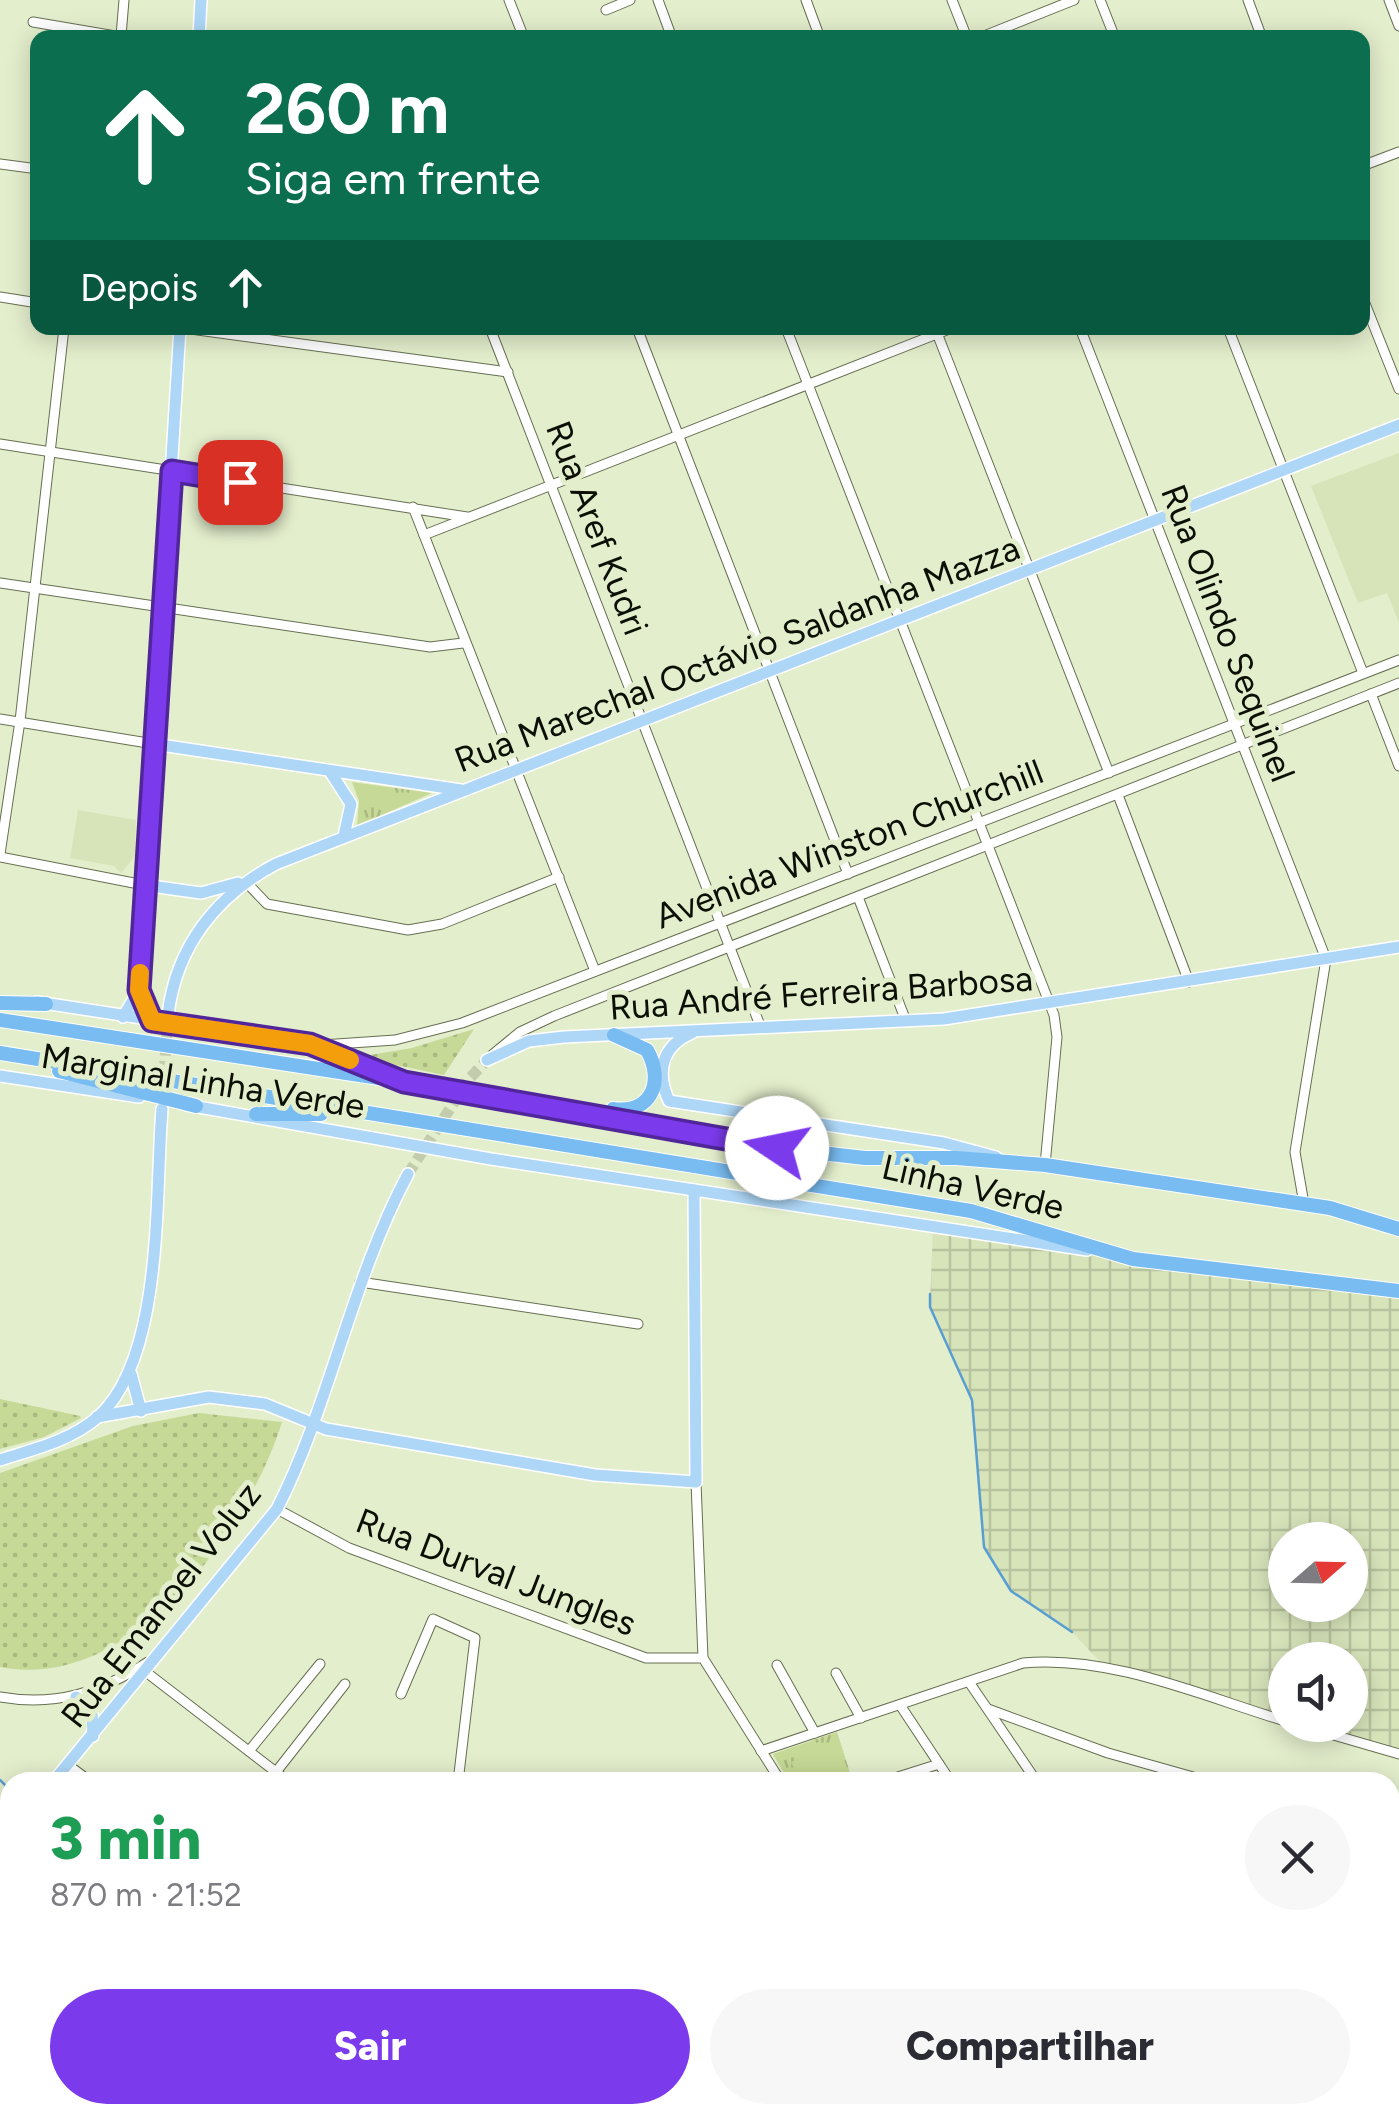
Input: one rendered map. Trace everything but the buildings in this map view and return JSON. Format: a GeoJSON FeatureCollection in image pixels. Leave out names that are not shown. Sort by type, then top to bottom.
{"type":"FeatureCollection","features":[{"type":"Feature","properties":{"kind":"highway"},"geometry":{"type":"LineString","coordinates":[[0,999],[46,1004]]}},
{"type":"Feature","properties":{"kind":"highway","name":"Linha Verde"},"geometry":{"type":"LineString","coordinates":[[0,1020],[515,1099],[777,1148],[865,1158],[1007,1160],[1304,1204],[1399,1226]]}},
{"type":"Feature","properties":{"kind":"highway"},"geometry":{"type":"LineString","coordinates":[[515,1099],[531,1096],[625,1110],[642,1106],[651,1100],[652,1060],[638,1043],[614,1034]]}},
{"type":"Feature","properties":{"kind":"highway"},"geometry":{"type":"LineString","coordinates":[[310,1044],[404,1082]]}},
{"type":"Feature","properties":{"kind":"highway","name":"Linha Verde"},"geometry":{"type":"LineString","coordinates":[[0,1054],[971,1211],[1108,1254],[1399,1291]]}},
{"type":"Feature","properties":{"kind":"highway"},"geometry":{"type":"LineString","coordinates":[[0,1054],[196,1106]]}},
{"type":"Feature","properties":{"kind":"highway"},"geometry":{"type":"LineString","coordinates":[[256,1114],[363,1114]]}},
{"type":"Feature","properties":{"kind":"main road"},"geometry":{"type":"LineString","coordinates":[[200,30],[202,0]]}},
{"type":"Feature","properties":{"kind":"main road"},"geometry":{"type":"LineString","coordinates":[[152,1021],[139,990],[182,335]]}},
{"type":"Feature","properties":{"kind":"main road","name":"Rua Marechal Octávio Saldanha Mazza"},"geometry":{"type":"LineString","coordinates":[[168,1015],[181,962],[211,914],[246,882],[291,857],[1399,425]]}},
{"type":"Feature","properties":{"kind":"main road"},"geometry":{"type":"LineString","coordinates":[[154,744],[463,790]]}},
{"type":"Feature","properties":{"kind":"main road"},"geometry":{"type":"LineString","coordinates":[[331,773],[351,804],[344,836]]}},
{"type":"Feature","properties":{"kind":"main road"},"geometry":{"type":"LineString","coordinates":[[144,885],[201,893],[246,882]]}},
{"type":"Feature","properties":{"kind":"main road"},"geometry":{"type":"LineString","coordinates":[[201,893],[211,914]]}},
{"type":"Feature","properties":{"kind":"main road","name":"Rua André Ferreira Barbosa"},"geometry":{"type":"LineString","coordinates":[[487,1060],[528,1041],[906,1021],[1050,1004],[1399,948]]}},
{"type":"Feature","properties":{"kind":"main road"},"geometry":{"type":"LineString","coordinates":[[123,1017],[139,990]]}},
{"type":"Feature","properties":{"kind":"main road","name":"Marginal Linha Verde"},"geometry":{"type":"LineString","coordinates":[[46,1004],[310,1044]]}},
{"type":"Feature","properties":{"kind":"main road"},"geometry":{"type":"LineString","coordinates":[[696,1031],[667,1051],[662,1085],[669,1101],[944,1143],[1007,1160]]}},
{"type":"Feature","properties":{"kind":"main road","name":"Marginal Linha Verde"},"geometry":{"type":"LineString","coordinates":[[0,1076],[256,1114],[491,1159],[1108,1254]]}},
{"type":"Feature","properties":{"kind":"main road"},"geometry":{"type":"LineString","coordinates":[[0,1460],[68,1437],[97,1417],[131,1374],[146,1324],[162,1109]]}},
{"type":"Feature","properties":{"kind":"main road","name":"Rua Emanoel Voluz"},"geometry":{"type":"LineString","coordinates":[[62,1772],[162,1654],[276,1509],[314,1424],[360,1282],[408,1174]]}},
{"type":"Feature","properties":{"kind":"main road"},"geometry":{"type":"LineString","coordinates":[[97,1417],[209,1397],[227,1398],[284,1410],[314,1424],[594,1475],[696,1482],[694,1190]]}},
{"type":"Feature","properties":{"kind":"main road"},"geometry":{"type":"LineString","coordinates":[[131,1374],[141,1411]]}},
{"type":"Feature","properties":{"kind":"main road"},"geometry":{"type":"LineString","coordinates":[[76,1697],[92,1713],[93,1736]]}},
{"type":"Feature","properties":{"kind":"street"},"geometry":{"type":"LineString","coordinates":[[124,0],[124,30]]}},
{"type":"Feature","properties":{"kind":"street"},"geometry":{"type":"LineString","coordinates":[[510,0],[521,30]]}},
{"type":"Feature","properties":{"kind":"street"},"geometry":{"type":"LineString","coordinates":[[606,10],[630,0]]}},
{"type":"Feature","properties":{"kind":"street"},"geometry":{"type":"LineString","coordinates":[[658,0],[669,30]]}},
{"type":"Feature","properties":{"kind":"street"},"geometry":{"type":"LineString","coordinates":[[806,0],[817,30]]}},
{"type":"Feature","properties":{"kind":"street"},"geometry":{"type":"LineString","coordinates":[[952,0],[964,30]]}},
{"type":"Feature","properties":{"kind":"street"},"geometry":{"type":"LineString","coordinates":[[999,30],[1074,0]]}},
{"type":"Feature","properties":{"kind":"street"},"geometry":{"type":"LineString","coordinates":[[1100,0],[1112,30]]}},
{"type":"Feature","properties":{"kind":"street"},"geometry":{"type":"LineString","coordinates":[[1248,0],[1259,30]]}},
{"type":"Feature","properties":{"kind":"street"},"geometry":{"type":"LineString","coordinates":[[1389,0],[1399,26]]}},
{"type":"Feature","properties":{"kind":"street"},"geometry":{"type":"LineString","coordinates":[[34,22],[74,30]]}},
{"type":"Feature","properties":{"kind":"street"},"geometry":{"type":"LineString","coordinates":[[1370,163],[1399,152]]}},
{"type":"Feature","properties":{"kind":"street"},"geometry":{"type":"LineString","coordinates":[[0,164],[30,167]]}},
{"type":"Feature","properties":{"kind":"street"},"geometry":{"type":"LineString","coordinates":[[0,297],[30,303]]}},
{"type":"Feature","properties":{"kind":"street"},"geometry":{"type":"LineString","coordinates":[[1370,316],[1399,389]]}},
{"type":"Feature","properties":{"kind":"street"},"geometry":{"type":"LineString","coordinates":[[63,335],[20,722],[0,856],[144,885]]}},
{"type":"Feature","properties":{"kind":"street"},"geometry":{"type":"LineString","coordinates":[[234,335],[508,372]]}},
{"type":"Feature","properties":{"kind":"street","name":"Rua Aref Kudri"},"geometry":{"type":"LineString","coordinates":[[493,335],[761,1028]]}},
{"type":"Feature","properties":{"kind":"street"},"geometry":{"type":"LineString","coordinates":[[639,335],[848,874]]}},
{"type":"Feature","properties":{"kind":"street"},"geometry":{"type":"LineString","coordinates":[[789,335],[1050,1004],[1057,1037],[1045,1165]]}},
{"type":"Feature","properties":{"kind":"street"},"geometry":{"type":"LineString","coordinates":[[424,535],[924,335]]}},
{"type":"Feature","properties":{"kind":"street"},"geometry":{"type":"LineString","coordinates":[[938,335],[1109,774]]}},
{"type":"Feature","properties":{"kind":"street","name":"Rua Olindo Sequinel"},"geometry":{"type":"LineString","coordinates":[[1083,335],[1326,960]]}},
{"type":"Feature","properties":{"kind":"street"},"geometry":{"type":"LineString","coordinates":[[1231,335],[1362,673]]}},
{"type":"Feature","properties":{"kind":"street"},"geometry":{"type":"LineString","coordinates":[[0,444],[470,518]]}},
{"type":"Feature","properties":{"kind":"street"},"geometry":{"type":"LineString","coordinates":[[413,508],[463,643],[596,971]]}},
{"type":"Feature","properties":{"kind":"street"},"geometry":{"type":"LineString","coordinates":[[0,583],[430,648],[463,643]]}},
{"type":"Feature","properties":{"kind":"street","name":"Avenida Winston Churchill"},"geometry":{"type":"LineString","coordinates":[[310,1044],[369,1044],[420,1035],[596,971],[1399,660]]}},
{"type":"Feature","properties":{"kind":"street","name":"Avenida Winston Churchill"},"geometry":{"type":"LineString","coordinates":[[487,1060],[534,1024],[1399,682]]}},
{"type":"Feature","properties":{"kind":"street"},"geometry":{"type":"LineString","coordinates":[[1371,694],[1399,766]]}},
{"type":"Feature","properties":{"kind":"street"},"geometry":{"type":"LineString","coordinates":[[0,719],[154,744]]}},
{"type":"Feature","properties":{"kind":"street"},"geometry":{"type":"LineString","coordinates":[[1118,796],[1189,982]]}},
{"type":"Feature","properties":{"kind":"street"},"geometry":{"type":"LineString","coordinates":[[246,882],[266,904],[408,930],[442,924],[558,877]]}},
{"type":"Feature","properties":{"kind":"street"},"geometry":{"type":"LineString","coordinates":[[858,898],[906,1021]]}},
{"type":"Feature","properties":{"kind":"street"},"geometry":{"type":"LineString","coordinates":[[1304,1204],[1295,1152],[1326,960]]}},
{"type":"Feature","properties":{"kind":"street"},"geometry":{"type":"LineString","coordinates":[[360,1282],[638,1324]]}},
{"type":"Feature","properties":{"kind":"street"},"geometry":{"type":"LineString","coordinates":[[696,1482],[703,1658],[775,1772]]}},
{"type":"Feature","properties":{"kind":"street","name":"Rua Durval Jungles"},"geometry":{"type":"LineString","coordinates":[[276,1509],[349,1548],[646,1658],[703,1658]]}},
{"type":"Feature","properties":{"kind":"street"},"geometry":{"type":"LineString","coordinates":[[401,1694],[433,1619],[475,1638],[459,1772]]}},
{"type":"Feature","properties":{"kind":"street"},"geometry":{"type":"LineString","coordinates":[[0,1697],[42,1702],[76,1697],[107,1685],[162,1654]]}},
{"type":"Feature","properties":{"kind":"street"},"geometry":{"type":"LineString","coordinates":[[761,1751],[1023,1664],[1065,1661],[1106,1668],[1268,1716]]}},
{"type":"Feature","properties":{"kind":"street"},"geometry":{"type":"LineString","coordinates":[[249,1751],[320,1664]]}},
{"type":"Feature","properties":{"kind":"street"},"geometry":{"type":"LineString","coordinates":[[777,1666],[816,1733]]}},
{"type":"Feature","properties":{"kind":"street"},"geometry":{"type":"LineString","coordinates":[[146,1672],[276,1772],[345,1684]]}},
{"type":"Feature","properties":{"kind":"street"},"geometry":{"type":"LineString","coordinates":[[836,1674],[861,1718]]}},
{"type":"Feature","properties":{"kind":"street"},"geometry":{"type":"LineString","coordinates":[[969,1682],[1029,1772]]}},
{"type":"Feature","properties":{"kind":"street"},"geometry":{"type":"LineString","coordinates":[[900,1705],[945,1772]]}},
{"type":"Feature","properties":{"kind":"street"},"geometry":{"type":"LineString","coordinates":[[988,1709],[1108,1753],[1175,1772]]}},
{"type":"Feature","properties":{"kind":"street"},"geometry":{"type":"LineString","coordinates":[[1358,1742],[1399,1754]]}},
{"type":"Feature","properties":{"kind":"street"},"geometry":{"type":"LineString","coordinates":[[914,1772],[940,1764]]}},
{"type":"Feature","properties":{"kind":"street"},"geometry":{"type":"LineString","coordinates":[[68,1765],[77,1772]]}},
{"type":"Feature","properties":{"kind":"shaded area"},"geometry":{"type":"Polygon","coordinates":[[[1399,453],[1399,623],[1387,593],[1358,603],[1311,486],[1399,453]]]}},
{"type":"Feature","properties":{"kind":"shaded area"},"geometry":{"type":"Polygon","coordinates":[[[78,810],[136,820],[135,856],[121,873],[114,866],[70,858],[78,810]]]}},
{"type":"Feature","properties":{"kind":"shaded area"},"geometry":{"type":"Polygon","coordinates":[[[933,1226],[1333,1284],[1399,1299],[1399,1754],[1358,1742],[1368,1742],[1368,1642],[1268,1642],[1268,1716],[1106,1668],[1072,1632],[1011,1591],[984,1547],[972,1400],[930,1307],[933,1226]]]}},
{"type":"Feature","properties":{"kind":"green space"},"geometry":{"type":"Polygon","coordinates":[[[352,782],[432,793],[357,826],[359,801],[352,782]]]}},
{"type":"Feature","properties":{"kind":"green space"},"geometry":{"type":"Polygon","coordinates":[[[474,1029],[444,1075],[358,1057],[412,1048],[474,1029]]]}},
{"type":"Feature","properties":{"kind":"green space"},"geometry":{"type":"Polygon","coordinates":[[[0,1399],[81,1418],[44,1437],[0,1449],[0,1399]]]}},
{"type":"Feature","properties":{"kind":"green space"},"geometry":{"type":"Polygon","coordinates":[[[199,1413],[282,1422],[242,1510],[212,1554],[177,1595],[138,1630],[95,1655],[48,1668],[0,1667],[0,1473],[133,1426],[199,1413]]]}},
{"type":"Feature","properties":{"kind":"green space"},"geometry":{"type":"Polygon","coordinates":[[[837,1732],[850,1772],[783,1772],[773,1754],[837,1732]]]}},
{"type":"Feature","properties":{"kind":"green space"},"geometry":{"type":"Polygon","coordinates":[[[837,1742],[849,1772],[796,1772],[791,1762],[837,1742]]]}},
{"type":"Feature","properties":{"kind":"waterway"},"geometry":{"type":"LineString","coordinates":[[930,1294],[930,1307],[972,1400],[984,1547],[1011,1591],[1072,1632]]}},
{"type":"Feature","properties":{"kind":"tunnel"},"geometry":{"type":"LineString","coordinates":[[162,1105],[168,1015]]}},
{"type":"Feature","properties":{"kind":"tunnel"},"geometry":{"type":"LineString","coordinates":[[408,1174],[469,1079],[487,1060]]}},
{"type":"Feature","properties":{"kind":"slow traffic"},"geometry":{"type":"LineString","coordinates":[[140,973],[139,990],[152,1021],[310,1044],[350,1060]]}},
{"type":"Feature","properties":{"kind":"route"},"geometry":{"type":"LineString","coordinates":[[240,482],[172,471],[139,990],[152,1021],[310,1044],[404,1082],[777,1148]]}}]}
